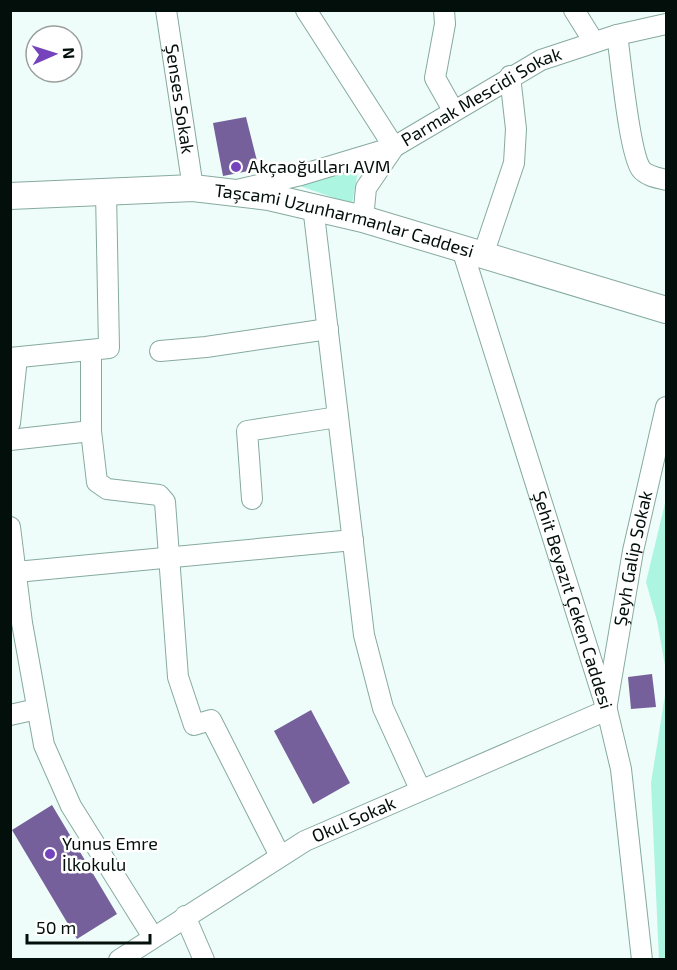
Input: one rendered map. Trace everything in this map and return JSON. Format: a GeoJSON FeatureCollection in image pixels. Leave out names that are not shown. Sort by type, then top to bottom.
{"type":"FeatureCollection","features":[{"type":"Feature","properties":{"kind":"main road","name":"Taşcami Uzunharmanlar Caddesi"},"geometry":{"type":"LineString","coordinates":[[10,196],[194,188],[229,192],[314,207],[363,219],[666,310]]}},
{"type":"Feature","properties":{"kind":"street","name":"Şenses Sokak"},"geometry":{"type":"LineString","coordinates":[[166,10],[194,188]]}},
{"type":"Feature","properties":{"kind":"street"},"geometry":{"type":"LineString","coordinates":[[444,10],[445,24],[435,78],[453,110]]}},
{"type":"Feature","properties":{"kind":"street"},"geometry":{"type":"LineString","coordinates":[[308,11],[359,88],[394,147],[366,188],[363,219]]}},
{"type":"Feature","properties":{"kind":"street"},"geometry":{"type":"LineString","coordinates":[[577,12],[594,42]]}},
{"type":"Feature","properties":{"kind":"street","name":"Parmak Mescidi Sokak"},"geometry":{"type":"LineString","coordinates":[[229,192],[301,175],[394,147],[510,76],[541,60],[617,35],[666,24]]}},
{"type":"Feature","properties":{"kind":"street"},"geometry":{"type":"LineString","coordinates":[[617,35],[634,149],[640,167],[645,173],[666,180]]}},
{"type":"Feature","properties":{"kind":"street"},"geometry":{"type":"LineString","coordinates":[[473,252],[514,164],[516,129],[510,76]]}},
{"type":"Feature","properties":{"kind":"street"},"geometry":{"type":"LineString","coordinates":[[10,423],[14,358],[109,348],[106,192]]}},
{"type":"Feature","properties":{"kind":"street"},"geometry":{"type":"LineString","coordinates":[[314,207],[364,635],[383,708],[420,789]]}},
{"type":"Feature","properties":{"kind":"street","name":"Şehit Beyazıt Çeken Caddesi"},"geometry":{"type":"LineString","coordinates":[[473,252],[606,710],[621,769],[642,960]]}},
{"type":"Feature","properties":{"kind":"street"},"geometry":{"type":"LineString","coordinates":[[160,351],[328,328]]}},
{"type":"Feature","properties":{"kind":"street"},"geometry":{"type":"LineString","coordinates":[[90,350],[91,431],[97,482],[107,489],[159,495],[165,502],[178,677],[190,718],[194,725],[211,720],[280,856]]}},
{"type":"Feature","properties":{"kind":"street","name":"Şeyh Galip Sokak"},"geometry":{"type":"LineString","coordinates":[[606,710],[633,551],[666,407]]}},
{"type":"Feature","properties":{"kind":"street"},"geometry":{"type":"LineString","coordinates":[[252,499],[247,431],[338,417]]}},
{"type":"Feature","properties":{"kind":"street"},"geometry":{"type":"LineString","coordinates":[[10,440],[91,431]]}},
{"type":"Feature","properties":{"kind":"street"},"geometry":{"type":"LineString","coordinates":[[10,527],[44,745],[71,806],[153,937]]}},
{"type":"Feature","properties":{"kind":"street"},"geometry":{"type":"LineString","coordinates":[[16,572],[353,540]]}},
{"type":"Feature","properties":{"kind":"street"},"geometry":{"type":"LineString","coordinates":[[10,715],[37,709]]}},
{"type":"Feature","properties":{"kind":"street","name":"Okul Sokak"},"geometry":{"type":"LineString","coordinates":[[118,960],[304,841],[606,710]]}},
{"type":"Feature","properties":{"kind":"street"},"geometry":{"type":"LineString","coordinates":[[185,916],[204,960]]}},
{"type":"Feature","properties":{"kind":"green space"},"geometry":{"type":"Polygon","coordinates":[[[359,166],[352,204],[294,184],[359,166]]]}},
{"type":"Feature","properties":{"kind":"green space"},"geometry":{"type":"Polygon","coordinates":[[[666,499],[666,671],[657,621],[646,582],[666,499]]]}},
{"type":"Feature","properties":{"kind":"green space"},"geometry":{"type":"Polygon","coordinates":[[[666,689],[666,959],[659,960],[651,783],[666,689]]]}},
{"type":"Feature","properties":{"kind":"building"},"geometry":{"type":"Polygon","coordinates":[[[246,117],[259,169],[223,176],[213,123],[246,117]]]}},
{"type":"Feature","properties":{"kind":"building"},"geometry":{"type":"Polygon","coordinates":[[[652,674],[656,707],[631,709],[628,677],[652,674]]]}},
{"type":"Feature","properties":{"kind":"building"},"geometry":{"type":"Polygon","coordinates":[[[311,710],[350,783],[313,804],[274,731],[311,710]]]}},
{"type":"Feature","properties":{"kind":"building"},"geometry":{"type":"Polygon","coordinates":[[[52,805],[117,914],[77,939],[12,830],[52,805]]]}},
{"type":"Feature","properties":{"kind":"place","name":"Akçaoğulları AVM"},"geometry":{"type":"Point","coordinates":[236,167]}},
{"type":"Feature","properties":{"kind":"place","name":"Yunus Emre İlkokulu"},"geometry":{"type":"Point","coordinates":[50,854]}}]}
